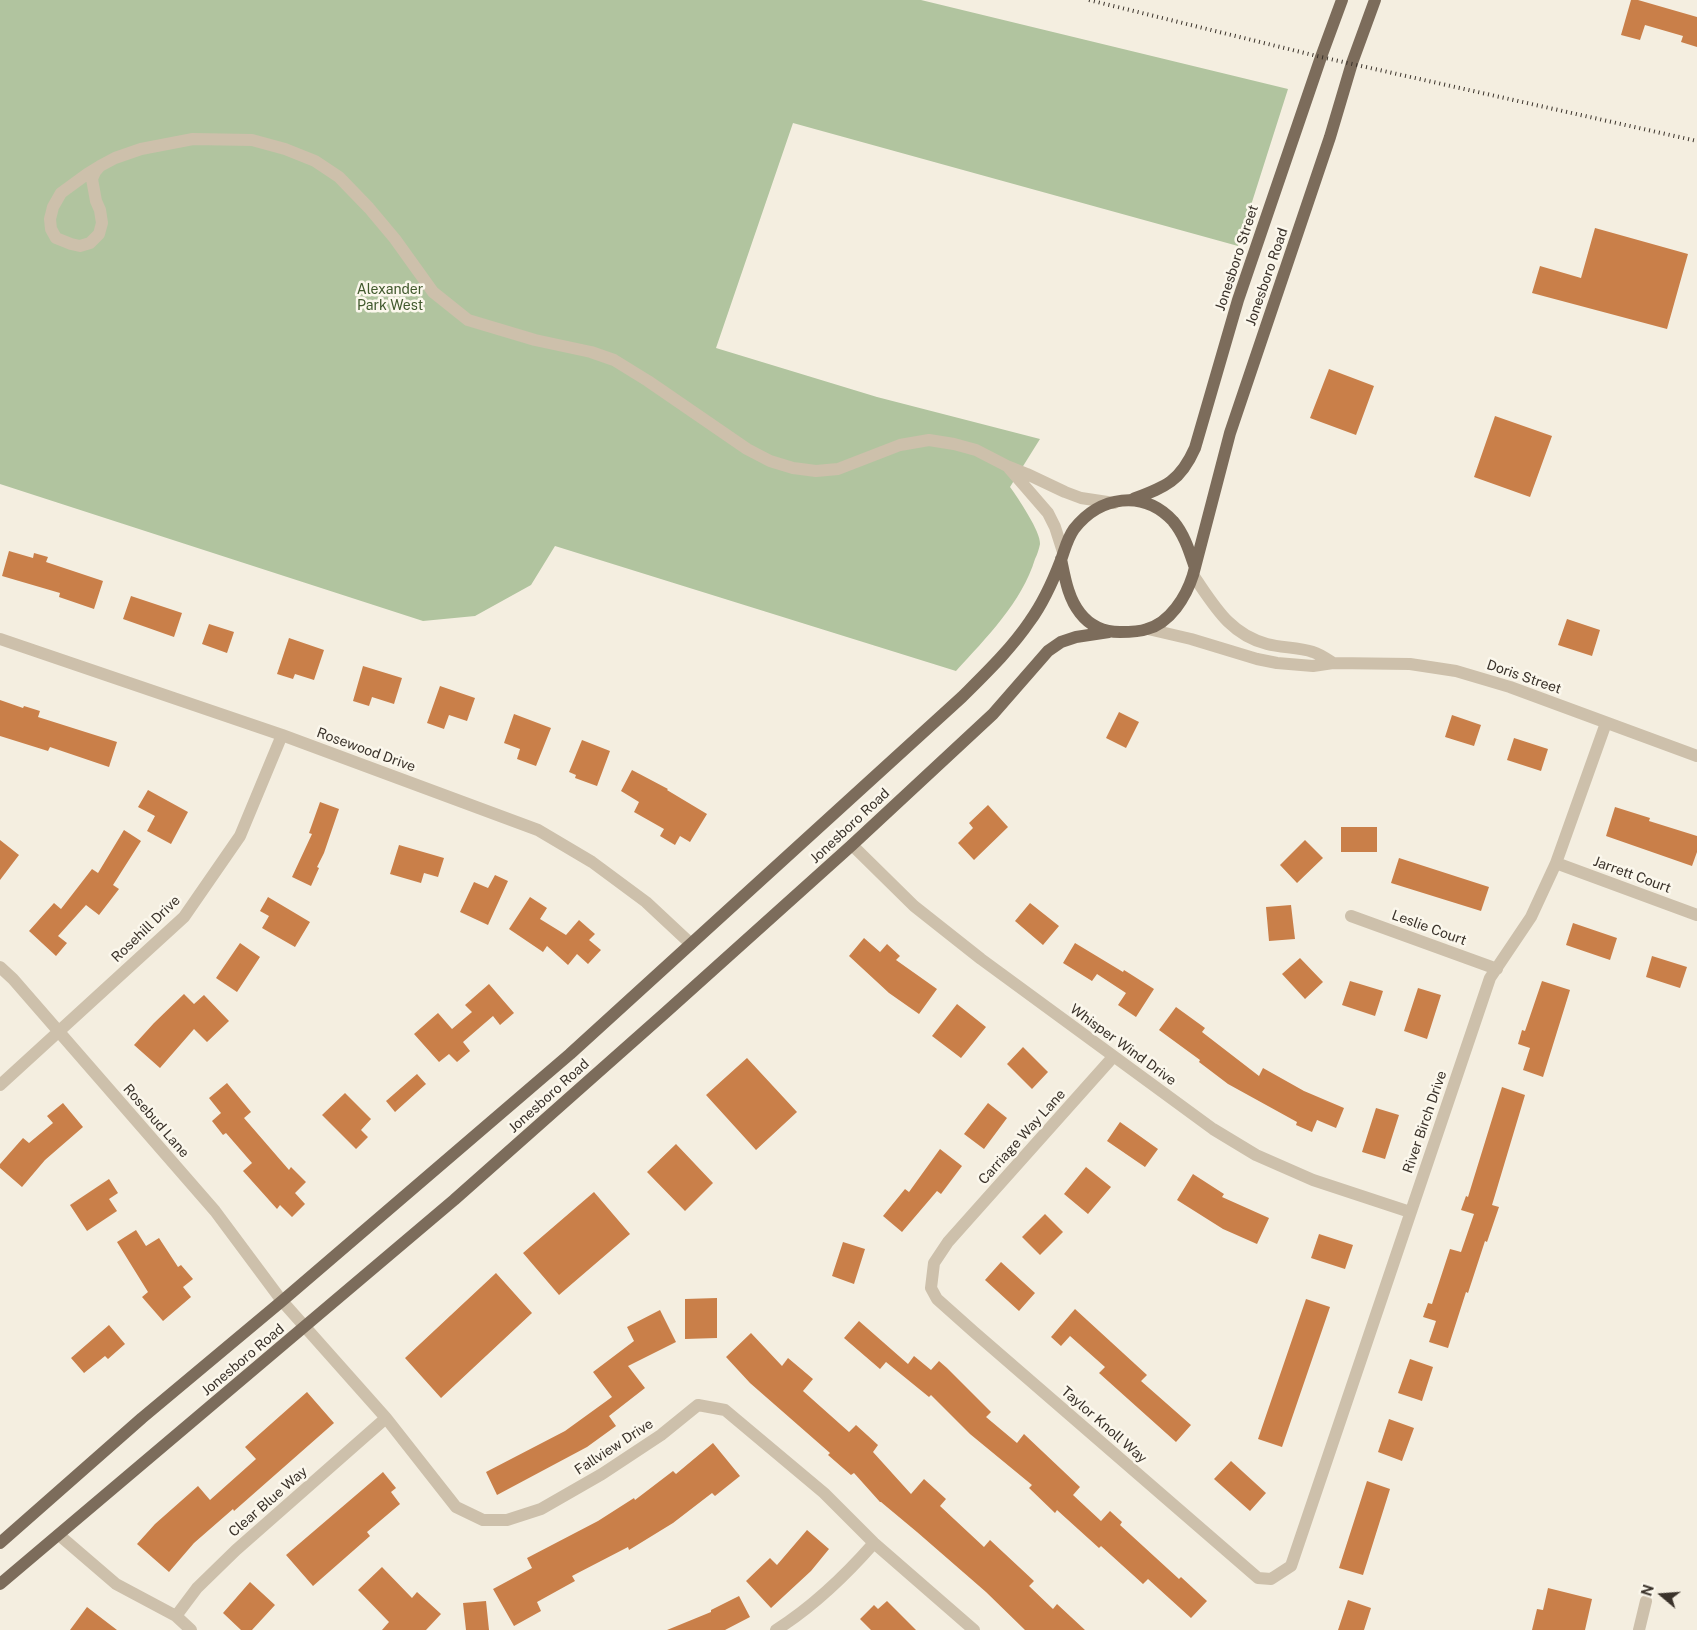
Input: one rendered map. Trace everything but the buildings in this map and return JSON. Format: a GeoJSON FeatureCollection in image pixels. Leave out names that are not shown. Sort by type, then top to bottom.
{"type":"FeatureCollection","features":[{"type":"Feature","properties":{"kind":"main road","name":"Jonesboro Street"},"geometry":{"type":"LineString","coordinates":[[1133,500],[1164,487],[1172,481],[1185,467],[1195,448],[1238,300],[1342,0]]}},
{"type":"Feature","properties":{"kind":"main road","name":"Jonesboro Road"},"geometry":{"type":"LineString","coordinates":[[1193,570],[1230,434],[1330,137],[1352,63],[1375,0]]}},
{"type":"Feature","properties":{"kind":"main road"},"geometry":{"type":"LineString","coordinates":[[1133,500],[1154,507],[1172,521],[1180,532],[1193,570],[1190,585],[1169,616],[1148,629],[1109,632],[1085,619],[1074,604],[1062,556],[1068,538],[1084,519],[1094,511],[1114,503],[1133,500]]}},
{"type":"Feature","properties":{"kind":"main road","name":"Jonesboro Road"},"geometry":{"type":"LineString","coordinates":[[0,1543],[142,1418],[282,1301],[570,1054],[962,697],[995,664],[1030,620],[1046,593],[1062,556]]}},
{"type":"Feature","properties":{"kind":"main road","name":"Jonesboro Road"},"geometry":{"type":"LineString","coordinates":[[0,1584],[454,1200],[852,845],[993,714],[1048,651],[1061,642],[1076,637],[1109,632]]}},
{"type":"Feature","properties":{"kind":"street"},"geometry":{"type":"LineString","coordinates":[[100,166],[92,179],[102,224],[99,234],[90,243],[80,246],[56,238],[51,229],[50,219],[53,207],[61,193],[86,174],[100,166],[115,158],[141,149],[193,139],[252,140],[285,149],[315,161],[339,177],[395,239],[432,292],[468,320],[535,340],[591,352],[614,360],[747,449],[770,461],[793,468],[808,470],[838,469],[900,445],[929,440],[976,450],[1007,466],[1082,498],[1114,503]]}},
{"type":"Feature","properties":{"kind":"street"},"geometry":{"type":"LineString","coordinates":[[1007,466],[1048,513],[1056,527],[1062,556]]}},
{"type":"Feature","properties":{"kind":"street","name":"Doris Street"},"geometry":{"type":"LineString","coordinates":[[1193,570],[1214,607],[1223,618],[1244,634],[1265,643],[1313,652],[1333,663]]}},
{"type":"Feature","properties":{"kind":"street","name":"Doris Street"},"geometry":{"type":"LineString","coordinates":[[1148,629],[1191,639],[1257,659],[1276,662],[1313,666],[1333,663],[1410,664],[1456,671],[1510,687],[1697,756]]}},
{"type":"Feature","properties":{"kind":"street","name":"Rosewood Drive"},"geometry":{"type":"LineString","coordinates":[[0,639],[282,735],[538,830],[592,862],[646,902],[691,944]]}},
{"type":"Feature","properties":{"kind":"street","name":"River Birch Drive"},"geometry":{"type":"LineString","coordinates":[[1300,1542],[1490,978],[1531,918],[1556,863],[1606,723]]}},
{"type":"Feature","properties":{"kind":"street","name":"Rosehill Drive"},"geometry":{"type":"LineString","coordinates":[[0,1085],[184,917],[240,836],[282,735]]}},
{"type":"Feature","properties":{"kind":"street","name":"Whisper Wind Drive"},"geometry":{"type":"LineString","coordinates":[[852,845],[914,906],[980,959],[1212,1129],[1256,1155],[1313,1180],[1410,1212]]}},
{"type":"Feature","properties":{"kind":"street","name":"Jarrett Court"},"geometry":{"type":"LineString","coordinates":[[1556,863],[1697,916]]}},
{"type":"Feature","properties":{"kind":"street","name":"Leslie Court"},"geometry":{"type":"LineString","coordinates":[[1351,916],[1497,968]]}},
{"type":"Feature","properties":{"kind":"street","name":"Rosebud Lane"},"geometry":{"type":"LineString","coordinates":[[0,967],[13,979],[215,1211],[282,1301]]}},
{"type":"Feature","properties":{"kind":"street","name":"Carriage Way Lane"},"geometry":{"type":"LineString","coordinates":[[953,1237],[1113,1057]]}},
{"type":"Feature","properties":{"kind":"street","name":"Taylor Knoll Way"},"geometry":{"type":"LineString","coordinates":[[953,1237],[934,1263],[931,1288],[937,1299],[974,1332],[1258,1578],[1271,1579],[1292,1566],[1300,1542]]}},
{"type":"Feature","properties":{"kind":"street","name":"Fallview Drive"},"geometry":{"type":"LineString","coordinates":[[282,1301],[386,1418],[456,1507],[483,1520],[507,1520],[541,1509],[602,1474],[661,1435],[698,1405],[725,1410],[824,1493],[874,1542],[974,1630]]}},
{"type":"Feature","properties":{"kind":"street","name":"Clear Blue Way"},"geometry":{"type":"LineString","coordinates":[[176,1616],[196,1588],[236,1550],[386,1418]]}},
{"type":"Feature","properties":{"kind":"street"},"geometry":{"type":"LineString","coordinates":[[58,1535],[116,1584],[176,1616],[191,1630]]}},
{"type":"Feature","properties":{"kind":"street"},"geometry":{"type":"LineString","coordinates":[[776,1630],[800,1615],[845,1576],[874,1542]]}},
{"type":"Feature","properties":{"kind":"street"},"geometry":{"type":"LineString","coordinates":[[1639,1630],[1646,1601]]}},
{"type":"Feature","properties":{"kind":"green space","name":"Alexander Park West"},"geometry":{"type":"Polygon","coordinates":[[[0,0],[921,0],[1288,89],[1238,246],[793,123],[716,348],[877,397],[1040,439],[1010,487],[1037,532],[1040,544],[1037,554],[1029,575],[1012,605],[956,671],[555,546],[531,585],[475,616],[423,621],[0,484],[0,0]]]}},
{"type":"Feature","properties":{"kind":"railway"},"geometry":{"type":"LineString","coordinates":[[1089,0],[1321,57],[1697,141]]}}]}
